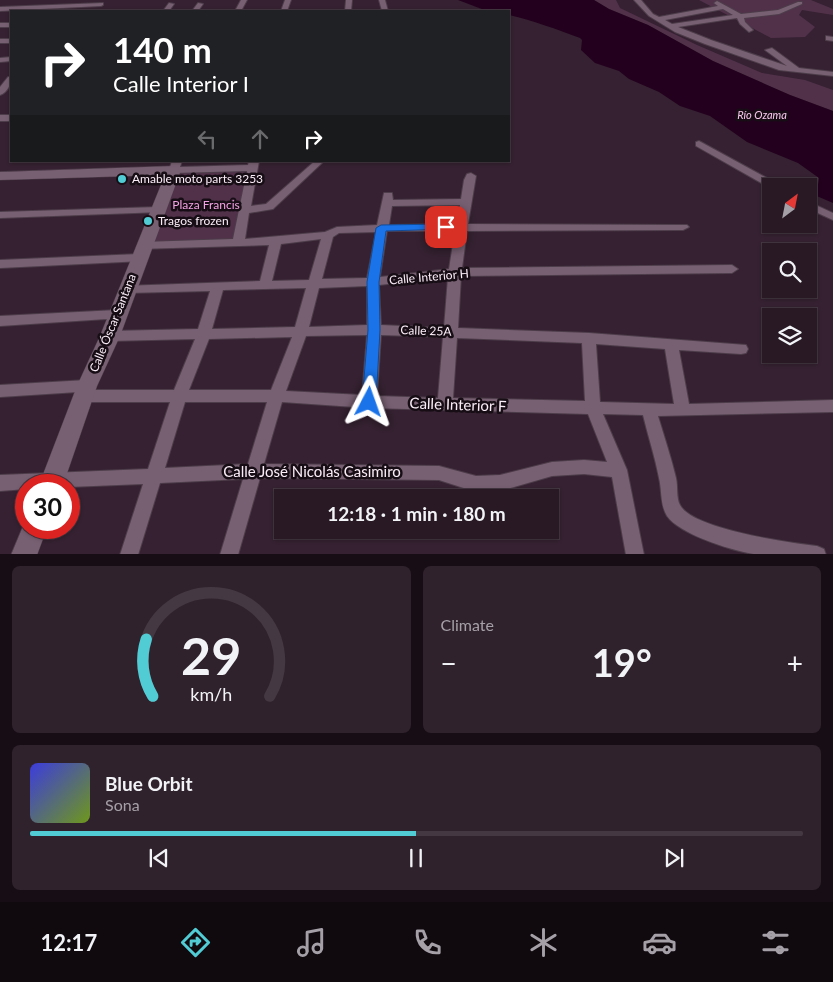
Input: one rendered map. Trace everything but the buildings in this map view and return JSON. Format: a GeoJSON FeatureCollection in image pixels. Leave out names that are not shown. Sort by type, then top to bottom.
{"type":"FeatureCollection","features":[{"type":"Feature","properties":{"kind":"street"},"geometry":{"type":"LineString","coordinates":[[34,9],[42,0]]}},
{"type":"Feature","properties":{"kind":"street"},"geometry":{"type":"LineString","coordinates":[[93,10],[107,0]]}},
{"type":"Feature","properties":{"kind":"street"},"geometry":{"type":"LineString","coordinates":[[637,0],[651,15],[670,26],[708,42],[782,68],[833,74]]}},
{"type":"Feature","properties":{"kind":"street"},"geometry":{"type":"LineString","coordinates":[[717,3],[740,16],[742,23],[748,30]]}},
{"type":"Feature","properties":{"kind":"street"},"geometry":{"type":"LineString","coordinates":[[670,26],[786,10],[800,3]]}},
{"type":"Feature","properties":{"kind":"street"},"geometry":{"type":"LineString","coordinates":[[0,9],[34,9],[101,4]]}},
{"type":"Feature","properties":{"kind":"street"},"geometry":{"type":"LineString","coordinates":[[167,10],[171,4]]}},
{"type":"Feature","properties":{"kind":"street"},"geometry":{"type":"LineString","coordinates":[[196,10],[200,4]]}},
{"type":"Feature","properties":{"kind":"street"},"geometry":{"type":"LineString","coordinates":[[659,19],[725,7]]}},
{"type":"Feature","properties":{"kind":"street"},"geometry":{"type":"LineString","coordinates":[[769,50],[798,70]]}},
{"type":"Feature","properties":{"kind":"street"},"geometry":{"type":"LineString","coordinates":[[0,94],[10,79]]}},
{"type":"Feature","properties":{"kind":"street"},"geometry":{"type":"LineString","coordinates":[[699,144],[762,179]]}},
{"type":"Feature","properties":{"kind":"street"},"geometry":{"type":"LineString","coordinates":[[244,210],[270,208],[320,162]]}},
{"type":"Feature","properties":{"kind":"street"},"geometry":{"type":"LineString","coordinates":[[0,176],[175,166],[253,165],[238,242]]}},
{"type":"Feature","properties":{"kind":"street","name":"Calle Óscar Santana"},"geometry":{"type":"LineString","coordinates":[[55,474],[85,391],[110,336],[175,166]]}},
{"type":"Feature","properties":{"kind":"street"},"geometry":{"type":"LineString","coordinates":[[445,404],[452,332],[455,272],[465,202],[471,176]]}},
{"type":"Feature","properties":{"kind":"street"},"geometry":{"type":"LineString","coordinates":[[369,402],[374,330],[373,282],[387,199],[465,202]]}},
{"type":"Feature","properties":{"kind":"street"},"geometry":{"type":"LineString","coordinates":[[0,215],[158,210]]}},
{"type":"Feature","properties":{"kind":"street"},"geometry":{"type":"LineString","coordinates":[[818,210],[833,217]]}},
{"type":"Feature","properties":{"kind":"street"},"geometry":{"type":"LineString","coordinates":[[0,264],[238,242],[276,241],[328,235],[337,230],[463,226],[683,227]]}},
{"type":"Feature","properties":{"kind":"street"},"geometry":{"type":"LineString","coordinates":[[229,554],[276,396],[300,333],[328,235]]}},
{"type":"Feature","properties":{"kind":"street"},"geometry":{"type":"LineString","coordinates":[[265,285],[276,241]]}},
{"type":"Feature","properties":{"kind":"street","name":"Calle Interior H"},"geometry":{"type":"LineString","coordinates":[[127,289],[373,282],[455,272],[732,269]]}},
{"type":"Feature","properties":{"kind":"street"},"geometry":{"type":"LineString","coordinates":[[129,554],[179,396],[204,333],[218,286]]}},
{"type":"Feature","properties":{"kind":"street"},"geometry":{"type":"LineString","coordinates":[[0,321],[117,316]]}},
{"type":"Feature","properties":{"kind":"street","name":"Calle 25A"},"geometry":{"type":"LineString","coordinates":[[110,336],[374,330],[589,338],[741,349]]}},
{"type":"Feature","properties":{"kind":"street"},"geometry":{"type":"LineString","coordinates":[[589,338],[593,408],[620,470],[635,554]]}},
{"type":"Feature","properties":{"kind":"street"},"geometry":{"type":"LineString","coordinates":[[671,344],[683,410]]}},
{"type":"Feature","properties":{"kind":"street","name":"Calle Interior F"},"geometry":{"type":"LineString","coordinates":[[0,391],[85,391],[179,396],[276,396],[369,402],[649,410],[833,406]]}},
{"type":"Feature","properties":{"kind":"street"},"geometry":{"type":"LineString","coordinates":[[649,410],[668,480],[673,511],[683,521],[712,534],[791,553],[817,554]]}},
{"type":"Feature","properties":{"kind":"street","name":"Calle José Nicolás Casimiro"},"geometry":{"type":"LineString","coordinates":[[80,480],[254,471],[419,471],[438,473],[476,484],[500,483],[552,469],[584,467],[620,470]]}},
{"type":"Feature","properties":{"kind":"street","name":"Calle José Nicolás Casimiro"},"geometry":{"type":"LineString","coordinates":[[0,483],[15,483]]}},
{"type":"Feature","properties":{"kind":"street"},"geometry":{"type":"LineString","coordinates":[[24,554],[30,539]]}},
{"type":"Feature","properties":{"kind":"green space"},"geometry":{"type":"Polygon","coordinates":[[[594,0],[616,0],[620,8],[697,45],[762,73],[805,80],[833,90],[833,111],[790,95],[713,61],[648,25],[609,9],[594,0]]]}},
{"type":"Feature","properties":{"kind":"green space"},"geometry":{"type":"Polygon","coordinates":[[[699,0],[811,0],[833,9],[833,15],[802,10],[799,15],[815,27],[805,37],[771,38],[699,0]]]}},
{"type":"Feature","properties":{"kind":"green space","name":"Plaza Francis"},"geometry":{"type":"Polygon","coordinates":[[[249,170],[235,239],[149,243],[176,172],[249,170]]]}},
{"type":"Feature","properties":{"kind":"water","name":"Río Ozama"},"geometry":{"type":"Polygon","coordinates":[[[458,0],[594,0],[609,9],[648,25],[713,61],[790,95],[833,111],[833,203],[818,197],[819,178],[798,163],[747,142],[710,116],[680,106],[659,92],[629,79],[619,71],[595,63],[581,50],[582,40],[580,38],[545,25],[510,15],[510,10],[484,10],[458,0]]]}},
{"type":"Feature","properties":{"kind":"place","name":"Amable moto parts 3253"},"geometry":{"type":"Point","coordinates":[122,179]}},
{"type":"Feature","properties":{"kind":"place","name":"Tragos frozen"},"geometry":{"type":"Point","coordinates":[148,221]}},
{"type":"Feature","properties":{"kind":"route"},"geometry":{"type":"LineString","coordinates":[[369,402],[374,330],[373,282],[381,228],[446,227]]}}]}
